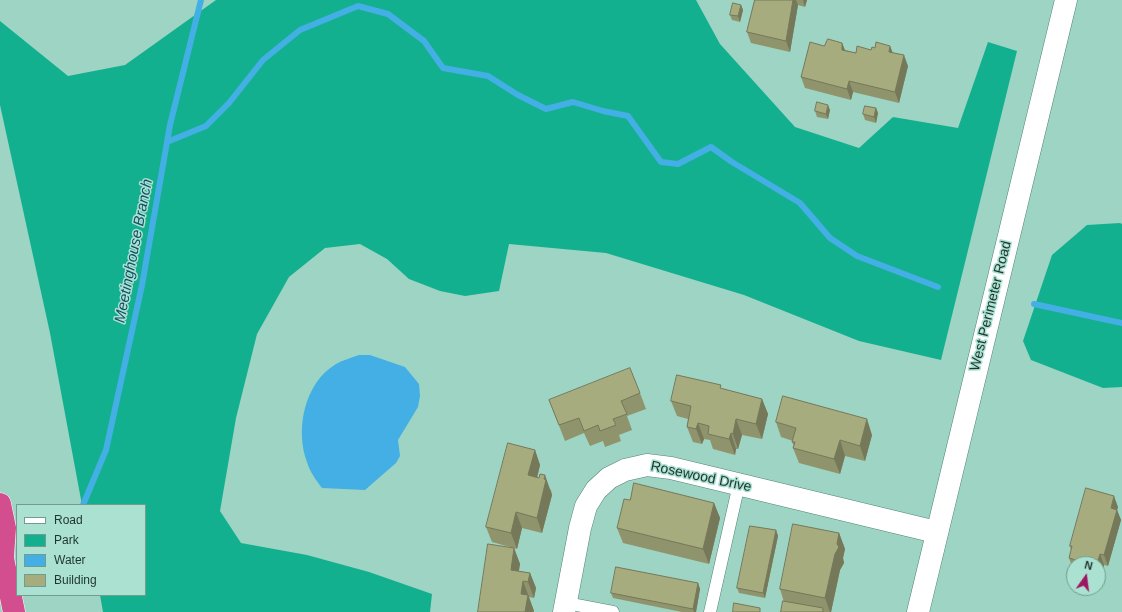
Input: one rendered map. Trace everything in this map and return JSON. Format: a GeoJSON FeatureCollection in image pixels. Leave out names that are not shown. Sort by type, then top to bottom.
{"type":"FeatureCollection","features":[{"type":"Feature","properties":{"kind":"highway"},"geometry":{"type":"LineString","coordinates":[[0,504],[5,528],[2,550],[14,612]]}},
{"type":"Feature","properties":{"kind":"street","name":"West Perimeter Road"},"geometry":{"type":"LineString","coordinates":[[918,612],[936,532],[1066,0]]}},
{"type":"Feature","properties":{"kind":"street","name":"Rosewood Drive"},"geometry":{"type":"LineString","coordinates":[[565,608],[586,506],[596,490],[609,478],[625,470],[647,465],[671,468],[936,532]]}},
{"type":"Feature","properties":{"kind":"lane"},"geometry":{"type":"LineString","coordinates":[[710,612],[739,484]]}},
{"type":"Feature","properties":{"kind":"lane"},"geometry":{"type":"LineString","coordinates":[[565,608],[613,612]]}},
{"type":"Feature","properties":{"kind":"green space"},"geometry":{"type":"Polygon","coordinates":[[[216,0],[696,0],[720,44],[795,127],[859,148],[893,117],[958,128],[988,42],[1017,51],[941,360],[859,341],[744,295],[606,253],[509,244],[499,291],[465,296],[440,291],[409,279],[387,259],[360,244],[325,248],[289,277],[257,334],[236,418],[220,511],[241,543],[307,555],[369,572],[432,594],[430,612],[103,612],[100,596],[146,596],[146,504],[82,504],[50,333],[0,105],[0,21],[68,76],[125,65],[216,0]]]}},
{"type":"Feature","properties":{"kind":"green space"},"geometry":{"type":"Polygon","coordinates":[[[1122,224],[1122,387],[1103,388],[1031,360],[1023,341],[1052,255],[1087,225],[1122,224]]]}},
{"type":"Feature","properties":{"kind":"water"},"geometry":{"type":"Polygon","coordinates":[[[359,355],[370,355],[405,367],[419,384],[420,396],[418,407],[398,440],[400,456],[396,463],[365,490],[322,488],[310,469],[303,449],[302,422],[305,408],[316,383],[325,372],[344,360],[359,355]]]}},
{"type":"Feature","properties":{"kind":"building"},"geometry":{"type":"Polygon","coordinates":[[[755,0],[793,0],[786,41],[747,32],[755,0]]]}},
{"type":"Feature","properties":{"kind":"building"},"geometry":{"type":"Polygon","coordinates":[[[733,3],[741,5],[738,16],[730,15],[733,3]]]}},
{"type":"Feature","properties":{"kind":"building"},"geometry":{"type":"Polygon","coordinates":[[[828,39],[842,43],[842,50],[856,53],[857,46],[871,50],[872,47],[875,48],[876,42],[890,46],[889,52],[904,55],[895,92],[849,81],[847,89],[801,77],[810,42],[824,46],[828,39]]]}},
{"type":"Feature","properties":{"kind":"building"},"geometry":{"type":"Polygon","coordinates":[[[817,102],[828,105],[826,114],[815,111],[817,102]]]}},
{"type":"Feature","properties":{"kind":"building"},"geometry":{"type":"Polygon","coordinates":[[[865,106],[876,108],[874,117],[863,114],[865,106]]]}},
{"type":"Feature","properties":{"kind":"building"},"geometry":{"type":"Polygon","coordinates":[[[630,368],[640,393],[621,401],[627,414],[613,419],[616,425],[600,431],[598,425],[584,431],[579,418],[559,425],[549,400],[630,368]]]}},
{"type":"Feature","properties":{"kind":"building"},"geometry":{"type":"Polygon","coordinates":[[[677,375],[721,385],[720,388],[762,399],[756,424],[736,419],[733,434],[731,433],[729,439],[708,434],[709,426],[698,423],[696,429],[687,427],[691,406],[671,401],[677,375]]]}},
{"type":"Feature","properties":{"kind":"building"},"geometry":{"type":"Polygon","coordinates":[[[783,396],[867,419],[860,446],[840,440],[834,459],[793,448],[795,442],[792,442],[796,428],[776,422],[783,396]]]}},
{"type":"Feature","properties":{"kind":"building"},"geometry":{"type":"Polygon","coordinates":[[[508,443],[535,450],[528,475],[539,478],[540,474],[545,475],[544,479],[546,480],[537,518],[516,512],[511,533],[486,527],[508,443]]]}},
{"type":"Feature","properties":{"kind":"building"},"geometry":{"type":"Polygon","coordinates":[[[634,483],[714,503],[703,549],[617,528],[624,499],[630,500],[634,483]]]}},
{"type":"Feature","properties":{"kind":"building"},"geometry":{"type":"Polygon","coordinates":[[[1086,488],[1114,496],[1111,508],[1117,510],[1104,555],[1070,556],[1072,546],[1070,546],[1086,488]]]}},
{"type":"Feature","properties":{"kind":"building"},"geometry":{"type":"Polygon","coordinates":[[[793,524],[839,533],[837,544],[839,547],[835,554],[825,598],[780,589],[793,524]]]}},
{"type":"Feature","properties":{"kind":"building"},"geometry":{"type":"Polygon","coordinates":[[[750,526],[776,530],[763,593],[737,588],[750,526]]]}},
{"type":"Feature","properties":{"kind":"building"},"geometry":{"type":"Polygon","coordinates":[[[488,544],[514,548],[511,570],[530,573],[528,582],[523,581],[521,594],[528,595],[525,612],[478,612],[488,544]]]}},
{"type":"Feature","properties":{"kind":"building"},"geometry":{"type":"Polygon","coordinates":[[[616,567],[698,583],[693,609],[611,593],[616,567]]]}},
{"type":"Feature","properties":{"kind":"building"},"geometry":{"type":"Polygon","coordinates":[[[783,601],[823,608],[823,612],[781,612],[783,601]]]}},
{"type":"Feature","properties":{"kind":"building"},"geometry":{"type":"Polygon","coordinates":[[[734,603],[760,608],[760,612],[733,612],[734,603]]]}},
{"type":"Feature","properties":{"kind":"waterway","name":"Meetinghouse Branch"},"geometry":{"type":"LineString","coordinates":[[83,504],[106,450],[142,285],[170,125],[201,0]]}},
{"type":"Feature","properties":{"kind":"waterway"},"geometry":{"type":"LineString","coordinates":[[167,142],[206,126],[229,103],[263,60],[300,30],[358,6],[388,14],[424,41],[443,68],[488,76],[518,95],[546,109],[573,102],[603,111],[628,116],[661,162],[678,164],[711,147],[732,162],[800,203],[830,238],[857,256],[938,287]]}},
{"type":"Feature","properties":{"kind":"waterway"},"geometry":{"type":"LineString","coordinates":[[1034,304],[1122,323]]}}]}
